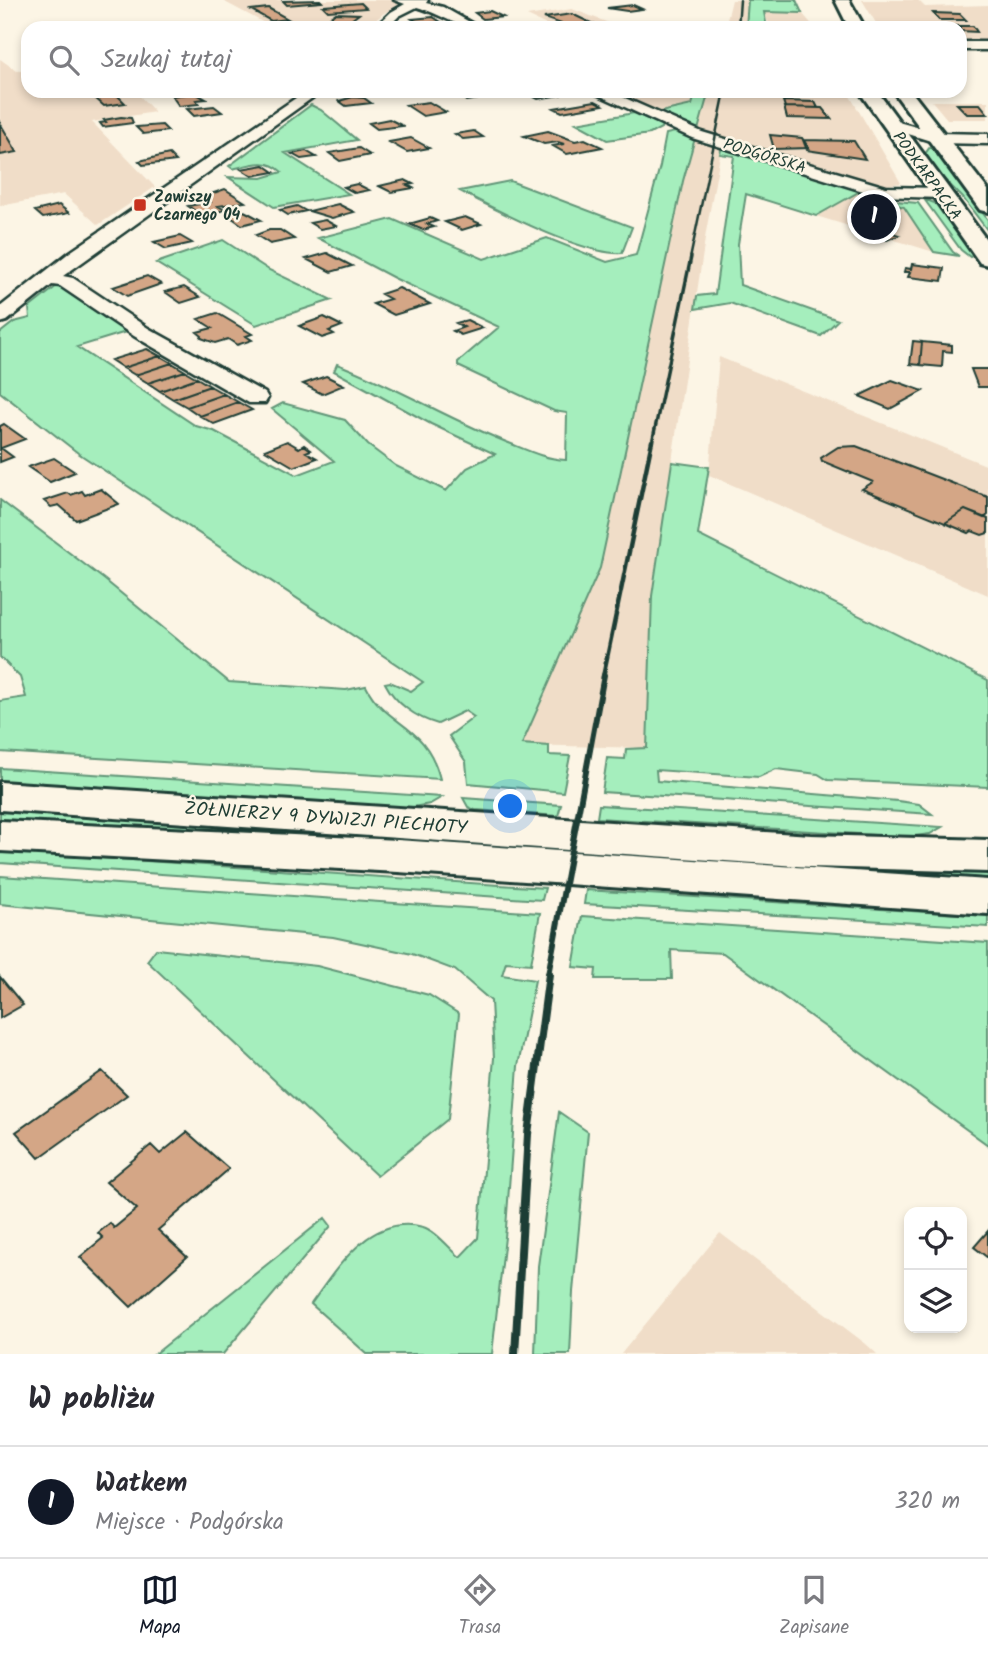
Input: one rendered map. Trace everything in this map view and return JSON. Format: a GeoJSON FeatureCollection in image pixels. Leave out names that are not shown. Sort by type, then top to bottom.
{"type":"FeatureCollection","features":[{"type":"Feature","properties":{"kind":"main road"},"geometry":{"type":"LineString","coordinates":[[842,0],[854,21]]}},
{"type":"Feature","properties":{"kind":"main road","name":"PODKARPACKA"},"geometry":{"type":"LineString","coordinates":[[873,98],[987,256]]}},
{"type":"Feature","properties":{"kind":"main road","name":"PODKARPACKA"},"geometry":{"type":"LineString","coordinates":[[907,98],[988,205]]}},
{"type":"Feature","properties":{"kind":"main road","name":"ŻOŁNIERZY 9 DYWIZJI PIECHOTY"},"geometry":{"type":"LineString","coordinates":[[0,796],[811,851],[988,856]]}},
{"type":"Feature","properties":{"kind":"main road","name":"ŻOŁNIERZY 9 DYWIZJI PIECHOTY"},"geometry":{"type":"LineString","coordinates":[[0,836],[398,856],[988,897]]}},
{"type":"Feature","properties":{"kind":"street"},"geometry":{"type":"LineString","coordinates":[[400,0],[439,9],[461,21]]}},
{"type":"Feature","properties":{"kind":"street"},"geometry":{"type":"LineString","coordinates":[[388,21],[418,2]]}},
{"type":"Feature","properties":{"kind":"street"},"geometry":{"type":"LineString","coordinates":[[967,46],[988,46]]}},
{"type":"Feature","properties":{"kind":"street"},"geometry":{"type":"LineString","coordinates":[[0,317],[76,256],[304,98]]}},
{"type":"Feature","properties":{"kind":"street","name":"PODGÓRSKA"},"geometry":{"type":"LineString","coordinates":[[613,98],[697,135],[885,192],[940,192]]}},
{"type":"Feature","properties":{"kind":"street"},"geometry":{"type":"LineString","coordinates":[[891,124],[937,138],[988,139]]}},
{"type":"Feature","properties":{"kind":"street"},"geometry":{"type":"LineString","coordinates":[[911,152],[937,138]]}},
{"type":"Feature","properties":{"kind":"street"},"geometry":{"type":"LineString","coordinates":[[48,278],[66,282],[141,332],[257,398]]}},
{"type":"Feature","properties":{"kind":"shaded area"},"geometry":{"type":"Polygon","coordinates":[[[221,0],[408,0],[374,21],[261,21],[221,0]]]}},
{"type":"Feature","properties":{"kind":"shaded area"},"geometry":{"type":"Polygon","coordinates":[[[732,0],[748,0],[746,21],[727,21],[732,0]]]}},
{"type":"Feature","properties":{"kind":"shaded area"},"geometry":{"type":"Polygon","coordinates":[[[862,0],[918,0],[925,7],[988,5],[988,43],[967,43],[967,21],[875,21],[862,0]]]}},
{"type":"Feature","properties":{"kind":"shaded area"},"geometry":{"type":"Polygon","coordinates":[[[572,9],[604,21],[538,21],[527,16],[572,9]]]}},
{"type":"Feature","properties":{"kind":"shaded area"},"geometry":{"type":"Polygon","coordinates":[[[763,12],[802,13],[809,21],[768,21],[763,12]]]}},
{"type":"Feature","properties":{"kind":"shaded area"},"geometry":{"type":"Polygon","coordinates":[[[0,59],[17,71],[21,70],[21,98],[142,98],[155,112],[92,122],[155,187],[98,225],[64,194],[0,206],[0,59]]]}},
{"type":"Feature","properties":{"kind":"shaded area"},"geometry":{"type":"Polygon","coordinates":[[[624,98],[695,98],[692,105],[656,113],[624,98]]]}},
{"type":"Feature","properties":{"kind":"shaded area"},"geometry":{"type":"Polygon","coordinates":[[[707,98],[851,98],[901,183],[888,185],[889,188],[723,139],[706,232],[652,596],[647,748],[522,745],[600,568],[683,181],[707,98]]]}},
{"type":"Feature","properties":{"kind":"shaded area"},"geometry":{"type":"Polygon","coordinates":[[[932,101],[988,101],[988,119],[947,119],[932,101]]]}},
{"type":"Feature","properties":{"kind":"shaded area"},"geometry":{"type":"Polygon","coordinates":[[[862,190],[881,195],[875,198],[881,202],[904,207],[934,252],[816,216],[862,190]]]}},
{"type":"Feature","properties":{"kind":"shaded area"},"geometry":{"type":"Polygon","coordinates":[[[719,357],[988,466],[988,595],[709,475],[719,357]]]}},
{"type":"Feature","properties":{"kind":"shaded area"},"geometry":{"type":"Polygon","coordinates":[[[720,1233],[866,1344],[877,1354],[621,1354],[720,1233]]]}},
{"type":"Feature","properties":{"kind":"green space"},"geometry":{"type":"Polygon","coordinates":[[[748,0],[796,0],[802,13],[764,12],[766,21],[746,21],[748,0]]]}},
{"type":"Feature","properties":{"kind":"green space"},"geometry":{"type":"Polygon","coordinates":[[[694,98],[707,98],[698,130],[656,113],[692,105],[694,98]]]}},
{"type":"Feature","properties":{"kind":"green space"},"geometry":{"type":"Polygon","coordinates":[[[311,105],[357,140],[285,153],[349,194],[274,207],[228,177],[262,178],[282,172],[265,164],[233,169],[229,166],[311,105]]]}},
{"type":"Feature","properties":{"kind":"green space"},"geometry":{"type":"Polygon","coordinates":[[[634,113],[662,125],[661,128],[650,134],[607,140],[576,123],[634,113]]]}},
{"type":"Feature","properties":{"kind":"green space"},"geometry":{"type":"Polygon","coordinates":[[[675,132],[695,138],[683,181],[600,568],[522,744],[549,746],[549,755],[570,756],[563,792],[468,783],[466,762],[449,736],[474,717],[465,711],[438,724],[407,709],[394,697],[385,683],[390,682],[411,691],[423,682],[78,453],[0,392],[0,333],[14,322],[30,318],[29,308],[57,286],[66,287],[126,332],[77,347],[196,426],[214,431],[297,475],[334,461],[272,409],[283,403],[345,420],[368,445],[396,466],[446,491],[467,468],[495,454],[431,424],[334,371],[337,364],[491,436],[539,455],[566,460],[567,413],[554,411],[458,366],[458,362],[499,327],[394,278],[318,238],[392,219],[484,259],[547,238],[607,262],[636,255],[666,134],[675,132]]]}},
{"type":"Feature","properties":{"kind":"green space"},"geometry":{"type":"Polygon","coordinates":[[[722,146],[862,190],[816,216],[746,194],[738,244],[740,285],[838,320],[821,336],[730,303],[695,309],[697,296],[715,294],[734,156],[720,154],[722,146]]]}},
{"type":"Feature","properties":{"kind":"green space"},"geometry":{"type":"Polygon","coordinates":[[[930,147],[934,148],[988,220],[988,231],[963,198],[928,163],[925,154],[930,147]]]}},
{"type":"Feature","properties":{"kind":"green space"},"geometry":{"type":"Polygon","coordinates":[[[510,181],[632,227],[622,253],[606,252],[564,240],[460,191],[510,181]]]}},
{"type":"Feature","properties":{"kind":"green space"},"geometry":{"type":"Polygon","coordinates":[[[881,195],[894,197],[896,201],[918,203],[953,252],[959,256],[934,252],[904,207],[874,198],[881,195]]]}},
{"type":"Feature","properties":{"kind":"green space"},"geometry":{"type":"Polygon","coordinates":[[[924,199],[937,204],[974,255],[970,257],[961,250],[924,199]]]}},
{"type":"Feature","properties":{"kind":"green space"},"geometry":{"type":"Polygon","coordinates":[[[223,240],[269,270],[332,300],[256,325],[156,263],[223,240]]]}},
{"type":"Feature","properties":{"kind":"green space"},"geometry":{"type":"Polygon","coordinates":[[[672,462],[709,467],[698,535],[988,680],[988,787],[828,780],[818,774],[776,769],[759,777],[656,770],[657,781],[898,801],[919,804],[932,814],[602,792],[607,758],[625,759],[626,749],[647,748],[652,596],[672,462]]]}},
{"type":"Feature","properties":{"kind":"green space"},"geometry":{"type":"Polygon","coordinates":[[[0,500],[105,580],[229,682],[346,690],[366,686],[384,710],[416,735],[425,746],[434,760],[440,779],[0,752],[0,701],[26,697],[20,677],[0,657],[0,500]]]}},
{"type":"Feature","properties":{"kind":"green space"},"geometry":{"type":"Polygon","coordinates":[[[0,768],[442,797],[430,804],[407,808],[0,781],[0,768]]]}},
{"type":"Feature","properties":{"kind":"green space"},"geometry":{"type":"Polygon","coordinates":[[[463,798],[561,805],[558,816],[475,810],[468,807],[463,798]]]}},
{"type":"Feature","properties":{"kind":"green space"},"geometry":{"type":"Polygon","coordinates":[[[599,805],[942,827],[930,834],[907,837],[597,818],[599,805]]]}},
{"type":"Feature","properties":{"kind":"green space"},"geometry":{"type":"Polygon","coordinates":[[[0,811],[328,831],[316,841],[0,819],[0,811]]]}},
{"type":"Feature","properties":{"kind":"green space"},"geometry":{"type":"Polygon","coordinates":[[[0,851],[545,888],[542,900],[0,863],[0,851]]]}},
{"type":"Feature","properties":{"kind":"green space"},"geometry":{"type":"Polygon","coordinates":[[[840,864],[988,869],[988,884],[837,873],[840,864]]]}},
{"type":"Feature","properties":{"kind":"green space"},"geometry":{"type":"Polygon","coordinates":[[[0,876],[540,913],[531,964],[506,962],[502,975],[535,980],[518,1066],[506,1228],[492,1354],[367,1354],[311,1304],[357,1247],[387,1228],[404,1225],[423,1227],[460,1257],[478,1238],[494,1058],[491,1001],[455,970],[412,954],[333,937],[0,904],[0,876]]]}},
{"type":"Feature","properties":{"kind":"green space"},"geometry":{"type":"Polygon","coordinates":[[[586,890],[988,916],[988,927],[584,904],[586,890]]]}},
{"type":"Feature","properties":{"kind":"green space"},"geometry":{"type":"Polygon","coordinates":[[[582,916],[988,943],[988,1145],[723,953],[671,950],[672,979],[595,979],[596,969],[573,967],[582,916]]]}},
{"type":"Feature","properties":{"kind":"green space"},"geometry":{"type":"Polygon","coordinates":[[[156,949],[317,966],[429,995],[459,1014],[448,1119],[377,1176],[147,961],[156,949]]]}},
{"type":"Feature","properties":{"kind":"green space"},"geometry":{"type":"Polygon","coordinates":[[[559,1112],[588,1132],[570,1354],[535,1354],[538,1266],[559,1112]]]}},
{"type":"Feature","properties":{"kind":"green space"},"geometry":{"type":"Polygon","coordinates":[[[325,1218],[331,1226],[223,1354],[155,1354],[325,1218]]]}},
{"type":"Feature","properties":{"kind":"building"},"geometry":{"type":"Polygon","coordinates":[[[283,1],[322,2],[287,5],[283,1]]]}},
{"type":"Feature","properties":{"kind":"building"},"geometry":{"type":"Polygon","coordinates":[[[361,3],[366,8],[328,11],[323,6],[361,3]]]}},
{"type":"Feature","properties":{"kind":"building"},"geometry":{"type":"Polygon","coordinates":[[[633,5],[642,9],[627,11],[607,8],[633,5]]]}},
{"type":"Feature","properties":{"kind":"building"},"geometry":{"type":"Polygon","coordinates":[[[268,8],[288,19],[271,21],[251,10],[268,8]]]}},
{"type":"Feature","properties":{"kind":"building"},"geometry":{"type":"Polygon","coordinates":[[[490,11],[503,17],[483,19],[475,13],[490,11]]]}},
{"type":"Feature","properties":{"kind":"building"},"geometry":{"type":"Polygon","coordinates":[[[336,13],[359,14],[350,21],[324,21],[336,13]]]}},
{"type":"Feature","properties":{"kind":"building"},"geometry":{"type":"Polygon","coordinates":[[[933,13],[960,14],[966,20],[939,20],[933,13]]]}},
{"type":"Feature","properties":{"kind":"building"},"geometry":{"type":"Polygon","coordinates":[[[572,14],[587,21],[553,21],[544,18],[572,14]]]}},
{"type":"Feature","properties":{"kind":"building"},"geometry":{"type":"Polygon","coordinates":[[[433,17],[439,21],[415,21],[412,19],[433,17]]]}},
{"type":"Feature","properties":{"kind":"building"},"geometry":{"type":"Polygon","coordinates":[[[967,26],[973,26],[977,32],[967,31],[967,26]]]}},
{"type":"Feature","properties":{"kind":"building"},"geometry":{"type":"Polygon","coordinates":[[[95,98],[120,98],[125,103],[104,106],[95,98]]]}},
{"type":"Feature","properties":{"kind":"building"},"geometry":{"type":"Polygon","coordinates":[[[173,98],[206,99],[196,100],[199,104],[179,106],[173,98]]]}},
{"type":"Feature","properties":{"kind":"building"},"geometry":{"type":"Polygon","coordinates":[[[364,98],[371,103],[346,106],[339,101],[364,98]]]}},
{"type":"Feature","properties":{"kind":"building"},"geometry":{"type":"Polygon","coordinates":[[[463,98],[486,98],[466,101],[463,98]]]}},
{"type":"Feature","properties":{"kind":"building"},"geometry":{"type":"Polygon","coordinates":[[[595,101],[603,105],[562,112],[554,108],[595,101]]]}},
{"type":"Feature","properties":{"kind":"building"},"geometry":{"type":"Polygon","coordinates":[[[783,101],[815,102],[818,108],[785,107],[783,101]]]}},
{"type":"Feature","properties":{"kind":"building"},"geometry":{"type":"Polygon","coordinates":[[[429,102],[446,112],[423,116],[406,105],[429,102]]]}},
{"type":"Feature","properties":{"kind":"building"},"geometry":{"type":"Polygon","coordinates":[[[957,104],[980,104],[988,114],[967,114],[957,104]]]}},
{"type":"Feature","properties":{"kind":"building"},"geometry":{"type":"Polygon","coordinates":[[[214,106],[222,112],[194,116],[187,109],[214,106]]]}},
{"type":"Feature","properties":{"kind":"building"},"geometry":{"type":"Polygon","coordinates":[[[784,107],[822,108],[831,119],[787,118],[784,107]]]}},
{"type":"Feature","properties":{"kind":"building"},"geometry":{"type":"Polygon","coordinates":[[[131,118],[133,123],[103,127],[100,123],[106,122],[104,120],[131,118]]]}},
{"type":"Feature","properties":{"kind":"building"},"geometry":{"type":"Polygon","coordinates":[[[389,119],[403,126],[377,129],[369,123],[389,119]]]}},
{"type":"Feature","properties":{"kind":"building"},"geometry":{"type":"Polygon","coordinates":[[[0,123],[17,152],[0,155],[0,123]]]}},
{"type":"Feature","properties":{"kind":"building"},"geometry":{"type":"Polygon","coordinates":[[[162,125],[168,131],[143,134],[136,127],[162,125]]]}},
{"type":"Feature","properties":{"kind":"building"},"geometry":{"type":"Polygon","coordinates":[[[474,131],[483,137],[463,139],[455,134],[474,131]]]}},
{"type":"Feature","properties":{"kind":"building"},"geometry":{"type":"Polygon","coordinates":[[[548,131],[575,141],[585,139],[602,147],[567,154],[553,146],[564,144],[544,144],[524,136],[548,131]]]}},
{"type":"Feature","properties":{"kind":"building"},"geometry":{"type":"Polygon","coordinates":[[[770,135],[802,138],[809,148],[774,149],[770,135]]]}},
{"type":"Feature","properties":{"kind":"building"},"geometry":{"type":"Polygon","coordinates":[[[411,138],[429,148],[407,152],[389,142],[411,138]]]}},
{"type":"Feature","properties":{"kind":"building"},"geometry":{"type":"Polygon","coordinates":[[[803,140],[854,141],[865,159],[807,150],[803,140]]]}},
{"type":"Feature","properties":{"kind":"building"},"geometry":{"type":"Polygon","coordinates":[[[359,148],[370,155],[340,161],[329,153],[359,148]]]}},
{"type":"Feature","properties":{"kind":"building"},"geometry":{"type":"Polygon","coordinates":[[[306,151],[316,157],[301,159],[292,154],[306,151]]]}},
{"type":"Feature","properties":{"kind":"building"},"geometry":{"type":"Polygon","coordinates":[[[169,154],[176,161],[143,165],[139,161],[169,154]]]}},
{"type":"Feature","properties":{"kind":"building"},"geometry":{"type":"Polygon","coordinates":[[[264,165],[274,172],[252,176],[241,169],[264,165]]]}},
{"type":"Feature","properties":{"kind":"building"},"geometry":{"type":"Polygon","coordinates":[[[405,180],[413,184],[407,185],[413,188],[391,192],[379,186],[405,180]]]}},
{"type":"Feature","properties":{"kind":"building"},"geometry":{"type":"Polygon","coordinates":[[[357,184],[369,190],[355,193],[344,187],[357,184]]]}},
{"type":"Feature","properties":{"kind":"building"},"geometry":{"type":"Polygon","coordinates":[[[225,189],[245,202],[218,206],[225,210],[201,215],[188,206],[210,202],[202,197],[225,189]]]}},
{"type":"Feature","properties":{"kind":"building"},"geometry":{"type":"Polygon","coordinates":[[[338,204],[354,212],[332,218],[309,211],[338,204]]]}},
{"type":"Feature","properties":{"kind":"building"},"geometry":{"type":"Polygon","coordinates":[[[59,205],[69,213],[43,218],[35,211],[59,205]]]}},
{"type":"Feature","properties":{"kind":"building"},"geometry":{"type":"Polygon","coordinates":[[[297,206],[306,211],[288,215],[280,210],[297,206]]]}},
{"type":"Feature","properties":{"kind":"building"},"geometry":{"type":"Polygon","coordinates":[[[871,209],[895,214],[878,226],[854,221],[871,209]]]}},
{"type":"Feature","properties":{"kind":"building"},"geometry":{"type":"Polygon","coordinates":[[[244,211],[261,220],[242,225],[228,215],[244,211]]]}},
{"type":"Feature","properties":{"kind":"building"},"geometry":{"type":"Polygon","coordinates":[[[465,217],[481,224],[462,230],[445,222],[465,217]]]}},
{"type":"Feature","properties":{"kind":"building"},"geometry":{"type":"Polygon","coordinates":[[[430,218],[437,221],[427,224],[434,227],[423,230],[409,224],[430,218]]]}},
{"type":"Feature","properties":{"kind":"building"},"geometry":{"type":"Polygon","coordinates":[[[325,220],[336,226],[320,229],[310,223],[325,220]]]}},
{"type":"Feature","properties":{"kind":"building"},"geometry":{"type":"Polygon","coordinates":[[[872,226],[899,235],[887,240],[860,231],[872,226]]]}},
{"type":"Feature","properties":{"kind":"building"},"geometry":{"type":"Polygon","coordinates":[[[269,230],[280,230],[294,239],[270,244],[256,235],[269,230]]]}},
{"type":"Feature","properties":{"kind":"building"},"geometry":{"type":"Polygon","coordinates":[[[180,236],[192,243],[166,249],[154,242],[180,236]]]}},
{"type":"Feature","properties":{"kind":"building"},"geometry":{"type":"Polygon","coordinates":[[[327,253],[352,266],[331,272],[306,259],[327,253]]]}},
{"type":"Feature","properties":{"kind":"building"},"geometry":{"type":"Polygon","coordinates":[[[912,264],[944,268],[942,281],[908,277],[910,272],[904,272],[905,268],[911,269],[912,264]]]}},
{"type":"Feature","properties":{"kind":"building"},"geometry":{"type":"Polygon","coordinates":[[[147,276],[161,284],[127,296],[113,287],[147,276]]]}},
{"type":"Feature","properties":{"kind":"building"},"geometry":{"type":"Polygon","coordinates":[[[184,287],[200,297],[181,303],[165,292],[184,287]]]}},
{"type":"Feature","properties":{"kind":"building"},"geometry":{"type":"Polygon","coordinates":[[[399,288],[430,304],[394,315],[373,304],[390,299],[381,294],[399,288]]]}},
{"type":"Feature","properties":{"kind":"building"},"geometry":{"type":"Polygon","coordinates":[[[217,313],[252,334],[246,336],[252,340],[237,345],[228,339],[215,343],[201,338],[197,332],[212,328],[198,319],[217,313]]]}},
{"type":"Feature","properties":{"kind":"building"},"geometry":{"type":"Polygon","coordinates":[[[324,317],[342,326],[329,331],[334,334],[322,338],[299,326],[324,317]]]}},
{"type":"Feature","properties":{"kind":"building"},"geometry":{"type":"Polygon","coordinates":[[[467,320],[483,328],[461,335],[453,331],[464,327],[456,323],[467,320]]]}},
{"type":"Feature","properties":{"kind":"building"},"geometry":{"type":"Polygon","coordinates":[[[913,341],[922,342],[920,365],[910,364],[913,341]]]}},
{"type":"Feature","properties":{"kind":"building"},"geometry":{"type":"Polygon","coordinates":[[[922,342],[952,345],[952,352],[943,351],[942,367],[920,365],[922,342]]]}},
{"type":"Feature","properties":{"kind":"building"},"geometry":{"type":"Polygon","coordinates":[[[147,349],[160,356],[123,368],[111,360],[147,349]]]}},
{"type":"Feature","properties":{"kind":"building"},"geometry":{"type":"Polygon","coordinates":[[[160,356],[172,363],[135,375],[123,368],[160,356]]]}},
{"type":"Feature","properties":{"kind":"building"},"geometry":{"type":"Polygon","coordinates":[[[172,363],[185,371],[148,383],[135,375],[172,363]]]}},
{"type":"Feature","properties":{"kind":"building"},"geometry":{"type":"Polygon","coordinates":[[[971,369],[988,369],[988,387],[978,387],[971,369]]]}},
{"type":"Feature","properties":{"kind":"building"},"geometry":{"type":"Polygon","coordinates":[[[185,371],[197,378],[160,391],[148,383],[185,371]]]}},
{"type":"Feature","properties":{"kind":"building"},"geometry":{"type":"Polygon","coordinates":[[[326,376],[344,385],[322,394],[303,384],[326,376]]]}},
{"type":"Feature","properties":{"kind":"building"},"geometry":{"type":"Polygon","coordinates":[[[197,378],[210,386],[173,399],[160,391],[197,378]]]}},
{"type":"Feature","properties":{"kind":"building"},"geometry":{"type":"Polygon","coordinates":[[[892,380],[923,391],[890,409],[859,396],[892,380]]]}},
{"type":"Feature","properties":{"kind":"building"},"geometry":{"type":"Polygon","coordinates":[[[210,386],[224,394],[187,407],[173,399],[210,386]]]}},
{"type":"Feature","properties":{"kind":"building"},"geometry":{"type":"Polygon","coordinates":[[[224,394],[238,402],[200,416],[187,407],[224,394]]]}},
{"type":"Feature","properties":{"kind":"building"},"geometry":{"type":"Polygon","coordinates":[[[238,402],[252,410],[214,424],[200,416],[238,402]]]}},
{"type":"Feature","properties":{"kind":"building"},"geometry":{"type":"Polygon","coordinates":[[[4,424],[25,439],[1,448],[13,457],[0,462],[0,426],[4,424]]]}},
{"type":"Feature","properties":{"kind":"building"},"geometry":{"type":"Polygon","coordinates":[[[287,441],[299,448],[304,445],[311,450],[306,452],[317,458],[294,467],[265,450],[287,441]]]}},
{"type":"Feature","properties":{"kind":"building"},"geometry":{"type":"Polygon","coordinates":[[[856,446],[988,497],[988,515],[984,518],[965,510],[945,523],[862,489],[873,482],[822,461],[821,458],[838,447],[856,446]]]}},
{"type":"Feature","properties":{"kind":"building"},"geometry":{"type":"Polygon","coordinates":[[[54,458],[75,472],[50,482],[28,467],[54,458]]]}},
{"type":"Feature","properties":{"kind":"building"},"geometry":{"type":"Polygon","coordinates":[[[101,489],[119,504],[76,520],[59,505],[51,507],[44,501],[68,493],[71,495],[82,491],[85,495],[101,489]]]}},
{"type":"Feature","properties":{"kind":"building"},"geometry":{"type":"Polygon","coordinates":[[[965,510],[988,519],[988,533],[969,533],[945,523],[965,510]]]}},
{"type":"Feature","properties":{"kind":"building"},"geometry":{"type":"Polygon","coordinates":[[[0,977],[23,1005],[0,1018],[0,977]]]}},
{"type":"Feature","properties":{"kind":"building"},"geometry":{"type":"Polygon","coordinates":[[[102,1071],[127,1095],[39,1158],[16,1132],[102,1071]]]}},
{"type":"Feature","properties":{"kind":"building"},"geometry":{"type":"Polygon","coordinates":[[[187,1132],[229,1169],[158,1230],[187,1257],[131,1307],[80,1257],[103,1238],[98,1233],[110,1223],[114,1228],[137,1209],[106,1182],[151,1145],[160,1154],[187,1132]]]}},
{"type":"Feature","properties":{"kind":"building"},"geometry":{"type":"Polygon","coordinates":[[[988,1231],[988,1258],[974,1247],[988,1231]]]}},
{"type":"Feature","properties":{"kind":"railway"},"geometry":{"type":"LineString","coordinates":[[738,21],[740,0]]}},
{"type":"Feature","properties":{"kind":"railway"},"geometry":{"type":"LineString","coordinates":[[690,259],[724,98]]}},
{"type":"Feature","properties":{"kind":"railway"},"geometry":{"type":"LineString","coordinates":[[652,443],[691,257]]}},
{"type":"Feature","properties":{"kind":"railway"},"geometry":{"type":"LineString","coordinates":[[603,677],[652,441]]}},
{"type":"Feature","properties":{"kind":"railway"},"geometry":{"type":"LineString","coordinates":[[548,975],[604,675]]}},
{"type":"Feature","properties":{"kind":"railway"},"geometry":{"type":"LineString","coordinates":[[515,1354],[528,1134],[549,974]]}},
{"type":"Feature","properties":{"kind":"place","name":"Zawiszy Czarnego 04"},"geometry":{"type":"Point","coordinates":[140,205]}},
{"type":"Feature","properties":{"kind":"place","name":"Watkem"},"geometry":{"type":"Point","coordinates":[874,217]}}]}
